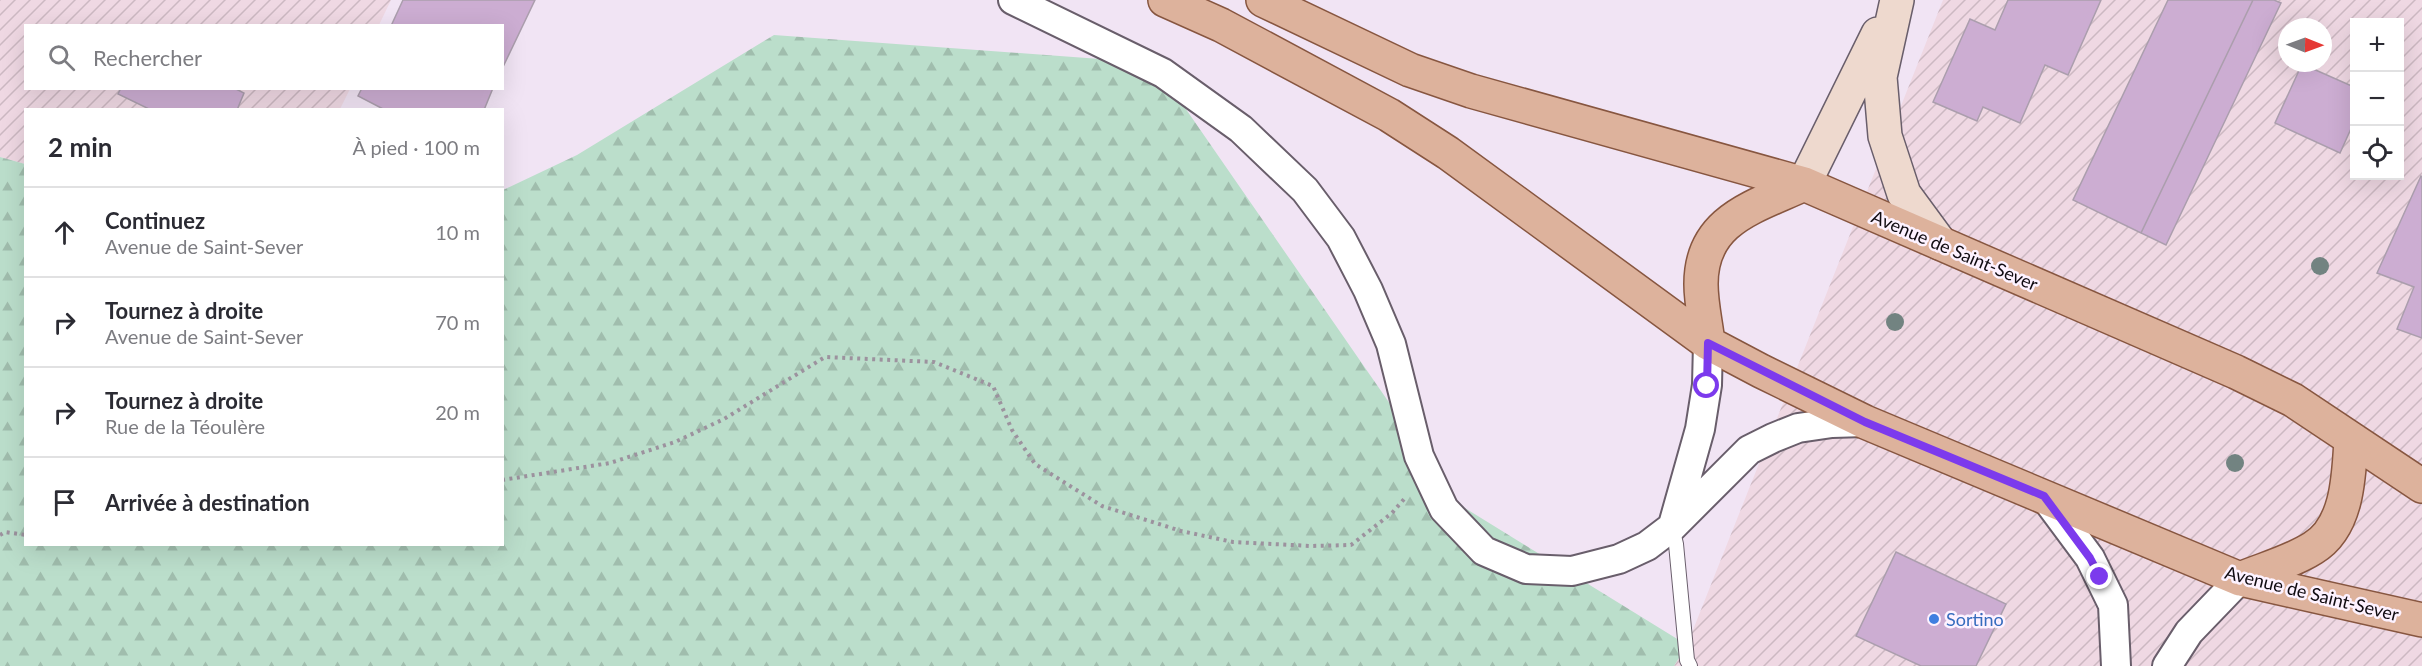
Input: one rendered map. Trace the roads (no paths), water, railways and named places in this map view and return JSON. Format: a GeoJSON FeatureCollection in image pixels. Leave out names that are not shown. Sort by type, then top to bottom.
{"type":"FeatureCollection","features":[{"type":"Feature","properties":{"kind":"main road","name":"Avenue de Saint-Sever"},"geometry":{"type":"LineString","coordinates":[[1165,0],[1221,25],[1310,71],[1418,134],[1448,153],[1708,343],[1865,422],[2240,579],[2422,620]]}},
{"type":"Feature","properties":{"kind":"main road","name":"Avenue de Saint-Sever"},"geometry":{"type":"LineString","coordinates":[[1263,0],[1410,70],[1461,88],[1804,184],[2236,372],[2293,400],[2422,486]]}},
{"type":"Feature","properties":{"kind":"main road"},"geometry":{"type":"LineString","coordinates":[[1708,343],[1701,286],[1706,249],[1716,233],[1728,221],[1804,184]]}},
{"type":"Feature","properties":{"kind":"main road"},"geometry":{"type":"LineString","coordinates":[[2240,579],[2315,547],[2332,529],[2345,500],[2351,439]]}},
{"type":"Feature","properties":{"kind":"street"},"geometry":{"type":"LineString","coordinates":[[1013,0],[1163,73],[1241,129],[1305,190],[1341,238],[1368,290],[1391,345],[1419,456],[1444,509],[1484,551],[1526,569],[1572,571],[1619,560],[1647,546],[1672,527],[1749,450],[1798,428],[1832,423],[1865,422]]}},
{"type":"Feature","properties":{"kind":"street"},"geometry":{"type":"LineString","coordinates":[[1804,184],[1896,0]]}},
{"type":"Feature","properties":{"kind":"street"},"geometry":{"type":"LineString","coordinates":[[1896,0],[1880,77],[1885,136],[1904,194],[1940,243]]}},
{"type":"Feature","properties":{"kind":"street"},"geometry":{"type":"LineString","coordinates":[[1672,527],[1700,429],[1707,386],[1708,343]]}},
{"type":"Feature","properties":{"kind":"street"},"geometry":{"type":"LineString","coordinates":[[2044,496],[2090,558],[2113,605],[2116,666]]}},
{"type":"Feature","properties":{"kind":"street"},"geometry":{"type":"LineString","coordinates":[[2167,666],[2189,632],[2240,579]]}},
{"type":"Feature","properties":{"kind":"lane"},"geometry":{"type":"LineString","coordinates":[[1672,527],[1676,544],[1687,660],[1690,666]]}},
{"type":"Feature","properties":{"kind":"place","name":"Sortino"},"geometry":{"type":"Point","coordinates":[1934,619]}}]}
